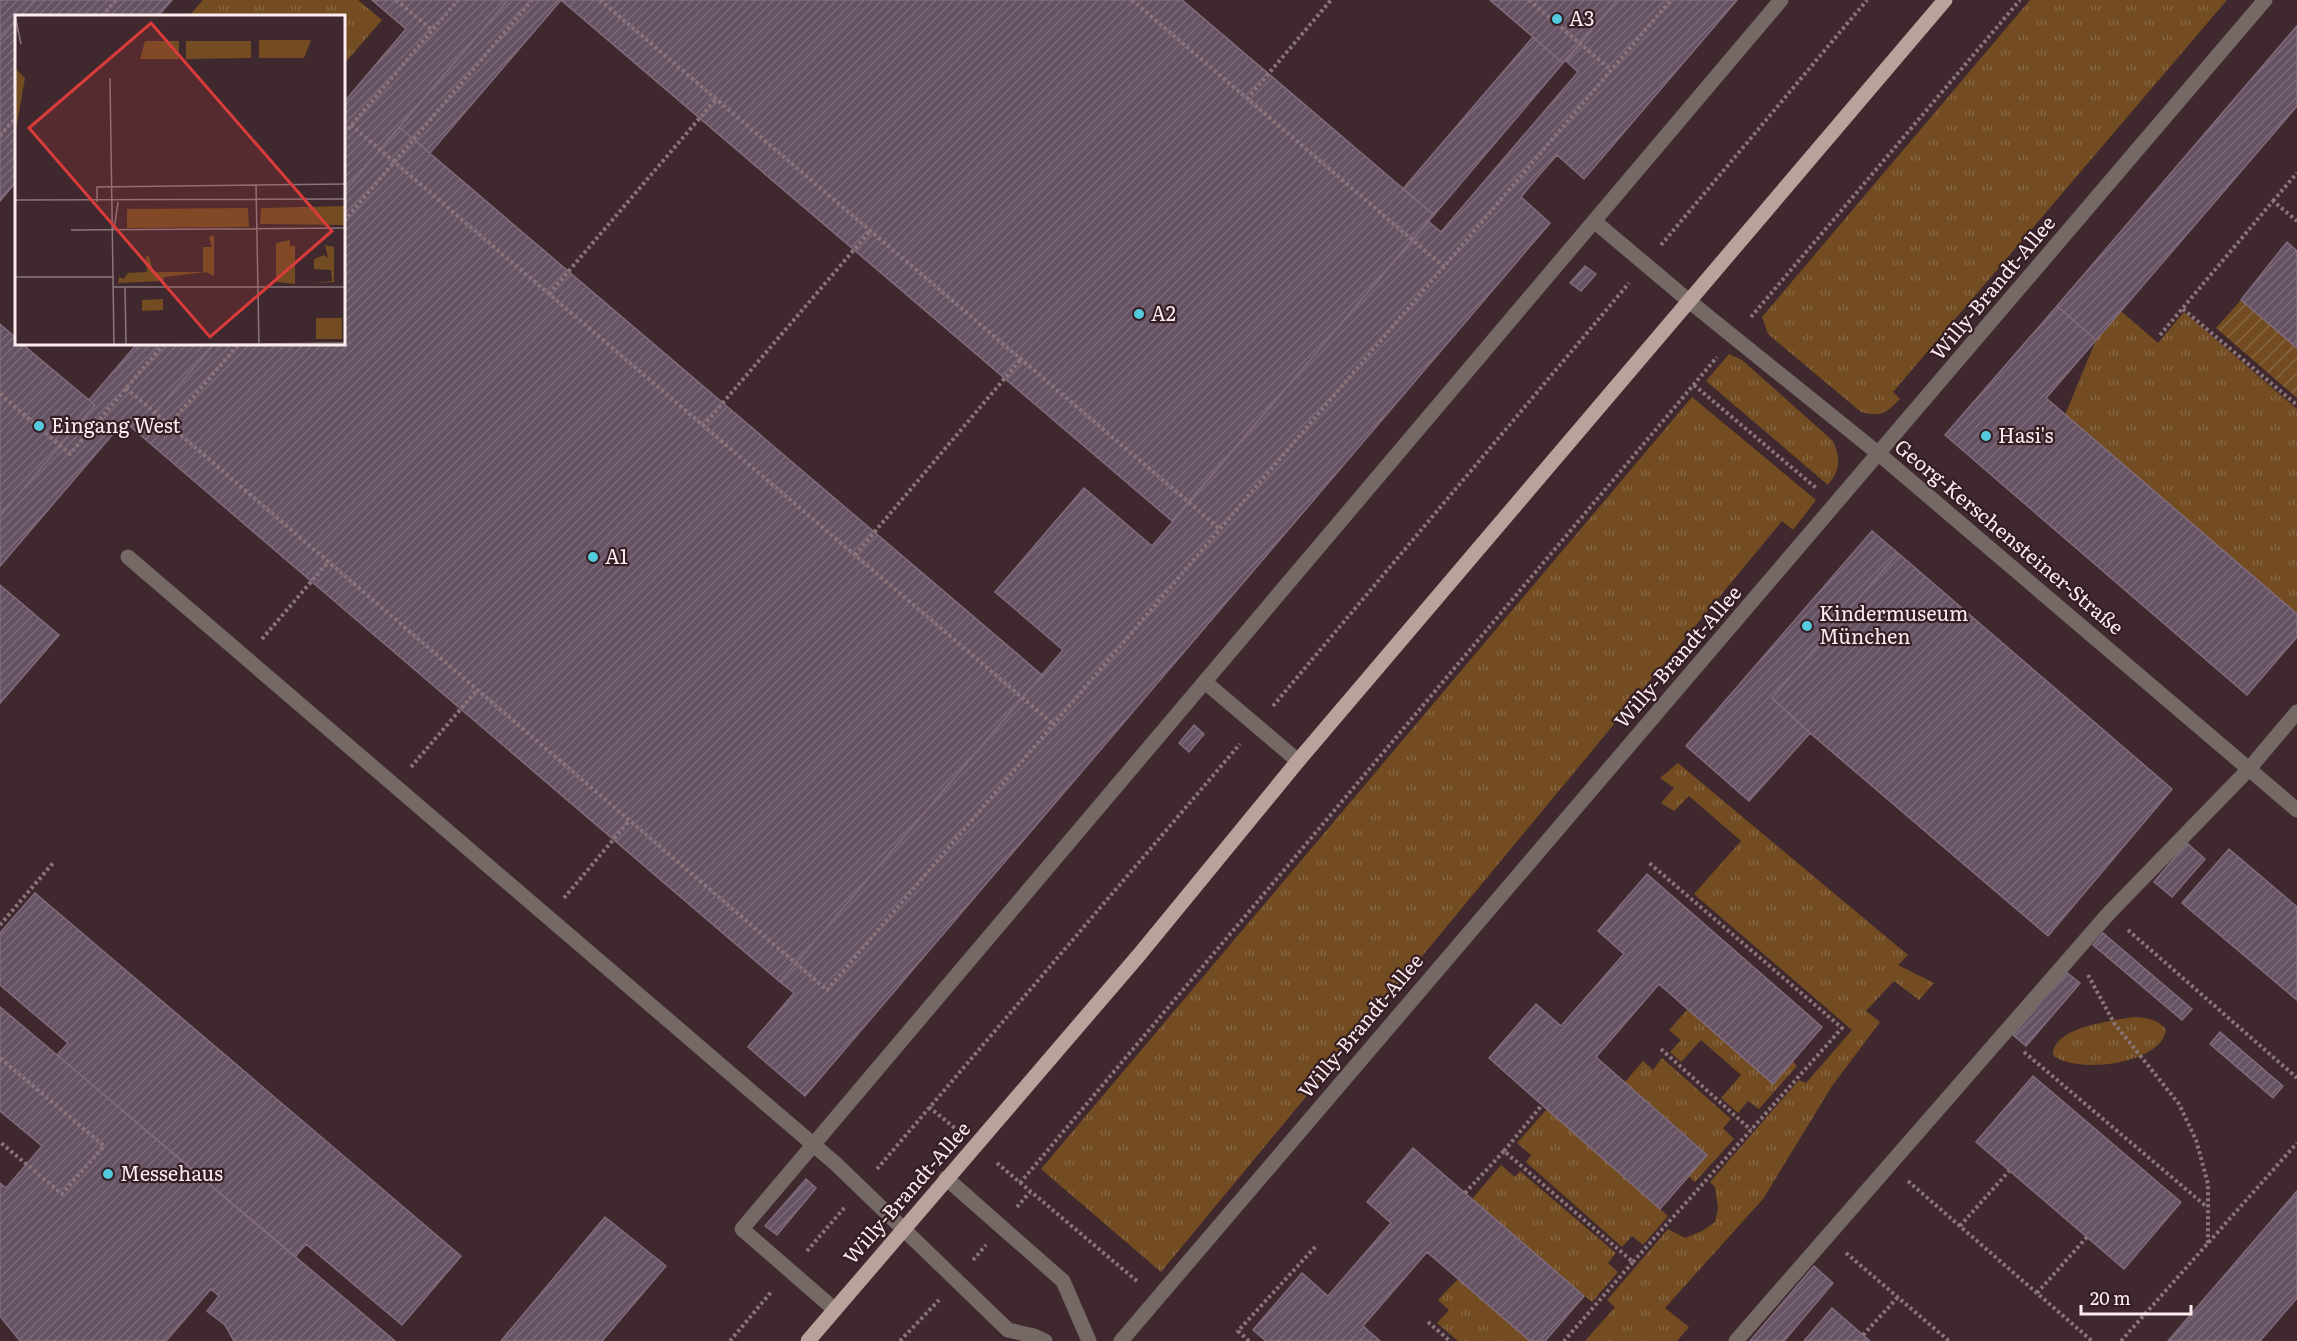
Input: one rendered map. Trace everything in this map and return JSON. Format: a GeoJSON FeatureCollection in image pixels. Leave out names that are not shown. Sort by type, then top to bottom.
{"type":"FeatureCollection","features":[{"type":"Feature","properties":{"kind":"main road","name":"Willy-Brandt-Allee"},"geometry":{"type":"LineString","coordinates":[[808,1341],[1139,955],[1298,761],[1945,0]]}},
{"type":"Feature","properties":{"kind":"street"},"geometry":{"type":"LineString","coordinates":[[834,1310],[742,1229],[1781,0]]}},
{"type":"Feature","properties":{"kind":"street","name":"Willy-Brandt-Allee"},"geometry":{"type":"LineString","coordinates":[[1121,1341],[2265,0]]}},
{"type":"Feature","properties":{"kind":"street","name":"Georg-Kerschensteiner-Straße"},"geometry":{"type":"LineString","coordinates":[[1594,221],[1689,301],[1879,454],[2297,810]]}},
{"type":"Feature","properties":{"kind":"street"},"geometry":{"type":"LineString","coordinates":[[128,556],[813,1144],[904,1228],[1008,1330],[1045,1341]]}},
{"type":"Feature","properties":{"kind":"street"},"geometry":{"type":"LineString","coordinates":[[1205,682],[1298,761]]}},
{"type":"Feature","properties":{"kind":"street"},"geometry":{"type":"LineString","coordinates":[[1736,1341],[2075,951],[2249,769],[2297,712]]}},
{"type":"Feature","properties":{"kind":"street"},"geometry":{"type":"LineString","coordinates":[[946,1178],[1000,1228],[1063,1281],[1089,1341]]}},
{"type":"Feature","properties":{"kind":"path"},"geometry":{"type":"LineString","coordinates":[[103,15],[116,0]]}},
{"type":"Feature","properties":{"kind":"path"},"geometry":{"type":"LineString","coordinates":[[396,0],[432,30]]}},
{"type":"Feature","properties":{"kind":"path"},"geometry":{"type":"LineString","coordinates":[[345,133],[458,0]]}},
{"type":"Feature","properties":{"kind":"path"},"geometry":{"type":"LineString","coordinates":[[345,219],[532,0]]}},
{"type":"Feature","properties":{"kind":"path"},"geometry":{"type":"LineString","coordinates":[[600,0],[1220,529]]}},
{"type":"Feature","properties":{"kind":"path"},"geometry":{"type":"LineString","coordinates":[[1131,0],[1444,267]]}},
{"type":"Feature","properties":{"kind":"path"},"geometry":{"type":"LineString","coordinates":[[1247,99],[1332,0]]}},
{"type":"Feature","properties":{"kind":"path"},"geometry":{"type":"LineString","coordinates":[[1529,0],[1611,70]]}},
{"type":"Feature","properties":{"kind":"path"},"geometry":{"type":"LineString","coordinates":[[126,388],[826,990],[1671,0]]}},
{"type":"Feature","properties":{"kind":"path"},"geometry":{"type":"LineString","coordinates":[[730,1341],[1256,726],[1867,0]]}},
{"type":"Feature","properties":{"kind":"path"},"geometry":{"type":"LineString","coordinates":[[1158,1298],[1020,1183],[2020,0]]}},
{"type":"Feature","properties":{"kind":"path"},"geometry":{"type":"LineString","coordinates":[[549,294],[716,99]]}},
{"type":"Feature","properties":{"kind":"path"},"geometry":{"type":"LineString","coordinates":[[0,136],[15,118]]}},
{"type":"Feature","properties":{"kind":"path"},"geometry":{"type":"LineString","coordinates":[[351,125],[1053,724]]}},
{"type":"Feature","properties":{"kind":"path"},"geometry":{"type":"LineString","coordinates":[[2160,335],[2297,173]]}},
{"type":"Feature","properties":{"kind":"path"},"geometry":{"type":"LineString","coordinates":[[2274,201],[2297,221]]}},
{"type":"Feature","properties":{"kind":"path"},"geometry":{"type":"LineString","coordinates":[[703,426],[870,231]]}},
{"type":"Feature","properties":{"kind":"path"},"geometry":{"type":"LineString","coordinates":[[2182,309],[2297,405]]}},
{"type":"Feature","properties":{"kind":"path"},"geometry":{"type":"LineString","coordinates":[[0,394],[70,454],[163,345]]}},
{"type":"Feature","properties":{"kind":"path"},"geometry":{"type":"LineString","coordinates":[[169,425],[237,345]]}},
{"type":"Feature","properties":{"kind":"path"},"geometry":{"type":"LineString","coordinates":[[855,555],[1021,359]]}},
{"type":"Feature","properties":{"kind":"path"},"geometry":{"type":"LineString","coordinates":[[1694,385],[1817,489]]}},
{"type":"Feature","properties":{"kind":"path"},"geometry":{"type":"LineString","coordinates":[[245,657],[328,562]]}},
{"type":"Feature","properties":{"kind":"path"},"geometry":{"type":"LineString","coordinates":[[395,786],[477,690]]}},
{"type":"Feature","properties":{"kind":"path"},"geometry":{"type":"LineString","coordinates":[[548,916],[630,820]]}},
{"type":"Feature","properties":{"kind":"path"},"geometry":{"type":"LineString","coordinates":[[1564,1341],[1842,1028],[1648,862]]}},
{"type":"Feature","properties":{"kind":"path"},"geometry":{"type":"LineString","coordinates":[[0,925],[53,863]]}},
{"type":"Feature","properties":{"kind":"path"},"geometry":{"type":"LineString","coordinates":[[2109,913],[2297,1078]]}},
{"type":"Feature","properties":{"kind":"path"},"geometry":{"type":"LineString","coordinates":[[2075,951],[2114,1023],[2179,1104],[2196,1140],[2208,1184],[2208,1244]]}},
{"type":"Feature","properties":{"kind":"path"},"geometry":{"type":"LineString","coordinates":[[2002,1034],[2207,1207]]}},
{"type":"Feature","properties":{"kind":"path"},"geometry":{"type":"LineString","coordinates":[[1661,1049],[1751,1130]]}},
{"type":"Feature","properties":{"kind":"path"},"geometry":{"type":"LineString","coordinates":[[0,1058],[104,1146],[62,1194],[0,1142]]}},
{"type":"Feature","properties":{"kind":"path"},"geometry":{"type":"LineString","coordinates":[[1465,1193],[1542,1105]]}},
{"type":"Feature","properties":{"kind":"path"},"geometry":{"type":"LineString","coordinates":[[2121,1341],[2297,1143]]}},
{"type":"Feature","properties":{"kind":"path"},"geometry":{"type":"LineString","coordinates":[[1504,1151],[1633,1262]]}},
{"type":"Feature","properties":{"kind":"path"},"geometry":{"type":"LineString","coordinates":[[1890,1165],[2092,1341]]}},
{"type":"Feature","properties":{"kind":"path"},"geometry":{"type":"LineString","coordinates":[[1960,1226],[2009,1171]]}},
{"type":"Feature","properties":{"kind":"path"},"geometry":{"type":"LineString","coordinates":[[900,1341],[1000,1228]]}},
{"type":"Feature","properties":{"kind":"path"},"geometry":{"type":"LineString","coordinates":[[1827,1237],[1949,1341]]}},
{"type":"Feature","properties":{"kind":"path"},"geometry":{"type":"LineString","coordinates":[[2037,1293],[2087,1237]]}},
{"type":"Feature","properties":{"kind":"path"},"geometry":{"type":"LineString","coordinates":[[1249,1341],[1238,1331],[1317,1245]]}},
{"type":"Feature","properties":{"kind":"path"},"geometry":{"type":"LineString","coordinates":[[1863,1335],[1898,1297]]}},
{"type":"Feature","properties":{"kind":"path"},"geometry":{"type":"LineString","coordinates":[[1428,1322],[1450,1341]]}},
{"type":"Feature","properties":{"kind":"green space"},"geometry":{"type":"Polygon","coordinates":[[[203,0],[358,0],[382,20],[345,63],[345,15],[190,15],[203,0]]]}},
{"type":"Feature","properties":{"kind":"green space"},"geometry":{"type":"Polygon","coordinates":[[[2030,0],[2227,0],[1893,392],[1900,399],[1883,413],[1861,412],[1768,334],[1762,317],[2030,0]]]}},
{"type":"Feature","properties":{"kind":"green space"},"geometry":{"type":"Polygon","coordinates":[[[2241,300],[2297,348],[2297,398],[2216,328],[2241,300]]]}},
{"type":"Feature","properties":{"kind":"green space"},"geometry":{"type":"Polygon","coordinates":[[[2121,311],[2158,343],[2184,312],[2297,409],[2297,614],[2065,415],[2096,340],[2121,311]]]}},
{"type":"Feature","properties":{"kind":"green space"},"geometry":{"type":"Polygon","coordinates":[[[1729,354],[1742,360],[1833,441],[1838,464],[1828,485],[1706,381],[1729,354]]]}},
{"type":"Feature","properties":{"kind":"green space"},"geometry":{"type":"Polygon","coordinates":[[[1692,397],[1816,500],[1793,530],[1782,521],[1161,1272],[1041,1169],[1692,397]]]}},
{"type":"Feature","properties":{"kind":"green space"},"geometry":{"type":"Polygon","coordinates":[[[1678,763],[1908,955],[1898,965],[1934,983],[1919,1000],[1894,981],[1866,1011],[1880,1022],[1832,1086],[1763,1199],[1665,1308],[1689,1327],[1677,1341],[1585,1341],[1615,1307],[1607,1300],[1668,1229],[1685,1238],[1702,1231],[1715,1222],[1718,1208],[1715,1187],[1710,1182],[1799,1080],[1806,1083],[1852,1030],[1694,894],[1741,841],[1689,796],[1674,811],[1661,803],[1674,788],[1660,778],[1678,763]]]}},
{"type":"Feature","properties":{"kind":"green space"},"geometry":{"type":"Polygon","coordinates":[[[1688,1009],[1792,1061],[1797,1066],[1759,1109],[1748,1101],[1738,1113],[1721,1098],[1741,1075],[1701,1040],[1681,1062],[1670,1052],[1681,1040],[1669,1030],[1688,1009]]]}},
{"type":"Feature","properties":{"kind":"green space"},"geometry":{"type":"Polygon","coordinates":[[[2133,1017],[2155,1021],[2166,1030],[2161,1042],[2150,1051],[2116,1063],[2097,1065],[2064,1061],[2053,1055],[2056,1045],[2062,1038],[2073,1032],[2098,1023],[2133,1017]]]}},
{"type":"Feature","properties":{"kind":"green space"},"geometry":{"type":"Polygon","coordinates":[[[1662,1058],[1731,1119],[1723,1128],[1734,1139],[1695,1182],[1688,1176],[1707,1154],[1625,1082],[1643,1061],[1653,1070],[1662,1058]]]}},
{"type":"Feature","properties":{"kind":"green space"},"geometry":{"type":"Polygon","coordinates":[[[1547,1109],[1668,1216],[1643,1245],[1632,1236],[1622,1247],[1526,1162],[1531,1155],[1517,1143],[1547,1109]]]}},
{"type":"Feature","properties":{"kind":"green space"},"geometry":{"type":"Polygon","coordinates":[[[1501,1165],[1515,1177],[1520,1171],[1616,1253],[1608,1263],[1618,1272],[1592,1302],[1472,1199],[1501,1165]]]}},
{"type":"Feature","properties":{"kind":"green space"},"geometry":{"type":"Polygon","coordinates":[[[1458,1279],[1530,1341],[1458,1341],[1437,1323],[1449,1310],[1438,1300],[1458,1279]]]}},
{"type":"Feature","properties":{"kind":"building"},"geometry":{"type":"Polygon","coordinates":[[[0,0],[35,0],[22,15],[15,15],[15,22],[0,40],[0,0]]]}},
{"type":"Feature","properties":{"kind":"building"},"geometry":{"type":"Polygon","coordinates":[[[35,0],[172,0],[159,15],[22,15],[35,0]]]}},
{"type":"Feature","properties":{"kind":"building"},"geometry":{"type":"Polygon","coordinates":[[[372,0],[508,0],[345,191],[345,101],[406,29],[372,0]]]}},
{"type":"Feature","properties":{"kind":"building"},"geometry":{"type":"Polygon","coordinates":[[[508,0],[561,0],[430,153],[399,127],[508,0]]]}},
{"type":"Feature","properties":{"kind":"building","name":"A2"},"geometry":{"type":"Polygon","coordinates":[[[561,0],[1182,0],[1434,215],[1172,521],[561,0]]]}},
{"type":"Feature","properties":{"kind":"building","name":"A3"},"geometry":{"type":"Polygon","coordinates":[[[1490,0],[1617,0],[1563,63],[1490,0]]]}},
{"type":"Feature","properties":{"kind":"building"},"geometry":{"type":"Polygon","coordinates":[[[1617,0],[1737,0],[1584,179],[1557,155],[1540,174],[1521,197],[1550,223],[805,1096],[748,1047],[794,993],[780,982],[1063,650],[995,592],[1084,488],[1152,546],[1428,221],[1441,232],[1578,72],[1566,61],[1617,0]]]}},
{"type":"Feature","properties":{"kind":"building"},"geometry":{"type":"Polygon","coordinates":[[[15,22],[15,183],[0,201],[0,40],[15,22]]]}},
{"type":"Feature","properties":{"kind":"building"},"geometry":{"type":"Polygon","coordinates":[[[2297,26],[2297,106],[2096,340],[2057,306],[2297,26]]]}},
{"type":"Feature","properties":{"kind":"building"},"geometry":{"type":"Polygon","coordinates":[[[1533,37],[1563,63],[1434,215],[1403,189],[1533,37]]]}},
{"type":"Feature","properties":{"kind":"building","name":"A1"},"geometry":{"type":"Polygon","coordinates":[[[399,127],[1042,675],[780,982],[138,433],[213,345],[345,345],[345,191],[399,127]]]}},
{"type":"Feature","properties":{"kind":"building"},"geometry":{"type":"Polygon","coordinates":[[[2287,242],[2297,251],[2297,348],[2241,300],[2287,242]]]}},
{"type":"Feature","properties":{"kind":"building"},"geometry":{"type":"Polygon","coordinates":[[[1585,266],[1596,274],[1581,291],[1570,283],[1585,266]]]}},
{"type":"Feature","properties":{"kind":"building"},"geometry":{"type":"Polygon","coordinates":[[[2057,306],[2096,340],[2046,398],[2297,614],[2297,637],[2247,695],[1945,435],[2057,306]]]}},
{"type":"Feature","properties":{"kind":"building","name":"Eingang West"},"geometry":{"type":"Polygon","coordinates":[[[0,324],[15,337],[15,345],[23,345],[95,405],[0,516],[0,324]]]}},
{"type":"Feature","properties":{"kind":"building"},"geometry":{"type":"Polygon","coordinates":[[[136,345],[213,345],[138,433],[124,421],[0,566],[0,516],[95,405],[89,400],[136,345]]]}},
{"type":"Feature","properties":{"kind":"building"},"geometry":{"type":"Polygon","coordinates":[[[1872,531],[1898,553],[1772,698],[1810,733],[1749,801],[1686,746],[1872,531]]]}},
{"type":"Feature","properties":{"kind":"building"},"geometry":{"type":"Polygon","coordinates":[[[1898,553],[2172,789],[2048,936],[1772,698],[1898,553]]]}},
{"type":"Feature","properties":{"kind":"building"},"geometry":{"type":"Polygon","coordinates":[[[0,585],[59,635],[0,703],[0,585]]]}},
{"type":"Feature","properties":{"kind":"building"},"geometry":{"type":"Polygon","coordinates":[[[1194,725],[1204,734],[1189,752],[1179,743],[1194,725]]]}},
{"type":"Feature","properties":{"kind":"building"},"geometry":{"type":"Polygon","coordinates":[[[2187,843],[2205,859],[2172,897],[2154,882],[2187,843]]]}},
{"type":"Feature","properties":{"kind":"building"},"geometry":{"type":"Polygon","coordinates":[[[2229,849],[2297,907],[2297,1000],[2182,903],[2229,849]]]}},
{"type":"Feature","properties":{"kind":"building"},"geometry":{"type":"Polygon","coordinates":[[[1647,874],[1822,1027],[1773,1084],[1659,984],[1596,1057],[1707,1155],[1660,1209],[1489,1058],[1536,1004],[1561,1026],[1624,954],[1598,931],[1647,874]]]}},
{"type":"Feature","properties":{"kind":"building"},"geometry":{"type":"Polygon","coordinates":[[[35,893],[461,1256],[402,1325],[306,1244],[295,1257],[57,1055],[68,1043],[0,985],[0,933],[35,893]]]}},
{"type":"Feature","properties":{"kind":"building"},"geometry":{"type":"Polygon","coordinates":[[[2103,933],[2192,1009],[2182,1020],[2093,945],[2103,933]]]}},
{"type":"Feature","properties":{"kind":"building"},"geometry":{"type":"Polygon","coordinates":[[[2066,972],[2080,983],[2026,1046],[2013,1035],[2066,972]]]}},
{"type":"Feature","properties":{"kind":"building","name":"Messehaus"},"geometry":{"type":"Polygon","coordinates":[[[0,1007],[395,1341],[234,1341],[225,1325],[207,1311],[219,1296],[211,1289],[166,1341],[20,1341],[0,1316],[0,1183],[6,1188],[42,1146],[0,1111],[0,1007]]]}},
{"type":"Feature","properties":{"kind":"building"},"geometry":{"type":"Polygon","coordinates":[[[2220,1032],[2283,1086],[2273,1098],[2210,1044],[2220,1032]]]}},
{"type":"Feature","properties":{"kind":"building"},"geometry":{"type":"Polygon","coordinates":[[[2033,1076],[2181,1202],[2124,1269],[1976,1142],[2033,1076]]]}},
{"type":"Feature","properties":{"kind":"building"},"geometry":{"type":"Polygon","coordinates":[[[1413,1148],[1584,1296],[1545,1341],[1530,1341],[1427,1252],[1363,1326],[1380,1341],[1266,1341],[1253,1330],[1302,1273],[1328,1296],[1391,1223],[1367,1202],[1413,1148]]]}},
{"type":"Feature","properties":{"kind":"building"},"geometry":{"type":"Polygon","coordinates":[[[806,1179],[816,1188],[777,1235],[765,1226],[806,1179]]]}},
{"type":"Feature","properties":{"kind":"building"},"geometry":{"type":"Polygon","coordinates":[[[2297,1191],[2297,1298],[2260,1341],[2168,1341],[2297,1191]]]}},
{"type":"Feature","properties":{"kind":"building"},"geometry":{"type":"Polygon","coordinates":[[[605,1217],[666,1266],[602,1341],[501,1341],[605,1217]]]}},
{"type":"Feature","properties":{"kind":"building"},"geometry":{"type":"Polygon","coordinates":[[[1814,1266],[1833,1283],[1784,1341],[1750,1341],[1814,1266]]]}},
{"type":"Feature","properties":{"kind":"building"},"geometry":{"type":"Polygon","coordinates":[[[1832,1308],[1863,1335],[1870,1341],[1804,1341],[1832,1308]]]}},
{"type":"Feature","properties":{"kind":"place","name":"A3"},"geometry":{"type":"Point","coordinates":[1557,19]}},
{"type":"Feature","properties":{"kind":"place","name":"A2"},"geometry":{"type":"Point","coordinates":[1139,314]}},
{"type":"Feature","properties":{"kind":"place","name":"Eingang West"},"geometry":{"type":"Point","coordinates":[39,426]}},
{"type":"Feature","properties":{"kind":"place","name":"Hasi's"},"geometry":{"type":"Point","coordinates":[1986,436]}},
{"type":"Feature","properties":{"kind":"place","name":"A1"},"geometry":{"type":"Point","coordinates":[593,557]}},
{"type":"Feature","properties":{"kind":"place","name":"Kindermuseum München"},"geometry":{"type":"Point","coordinates":[1807,626]}},
{"type":"Feature","properties":{"kind":"place","name":"Messehaus"},"geometry":{"type":"Point","coordinates":[108,1174]}}]}
